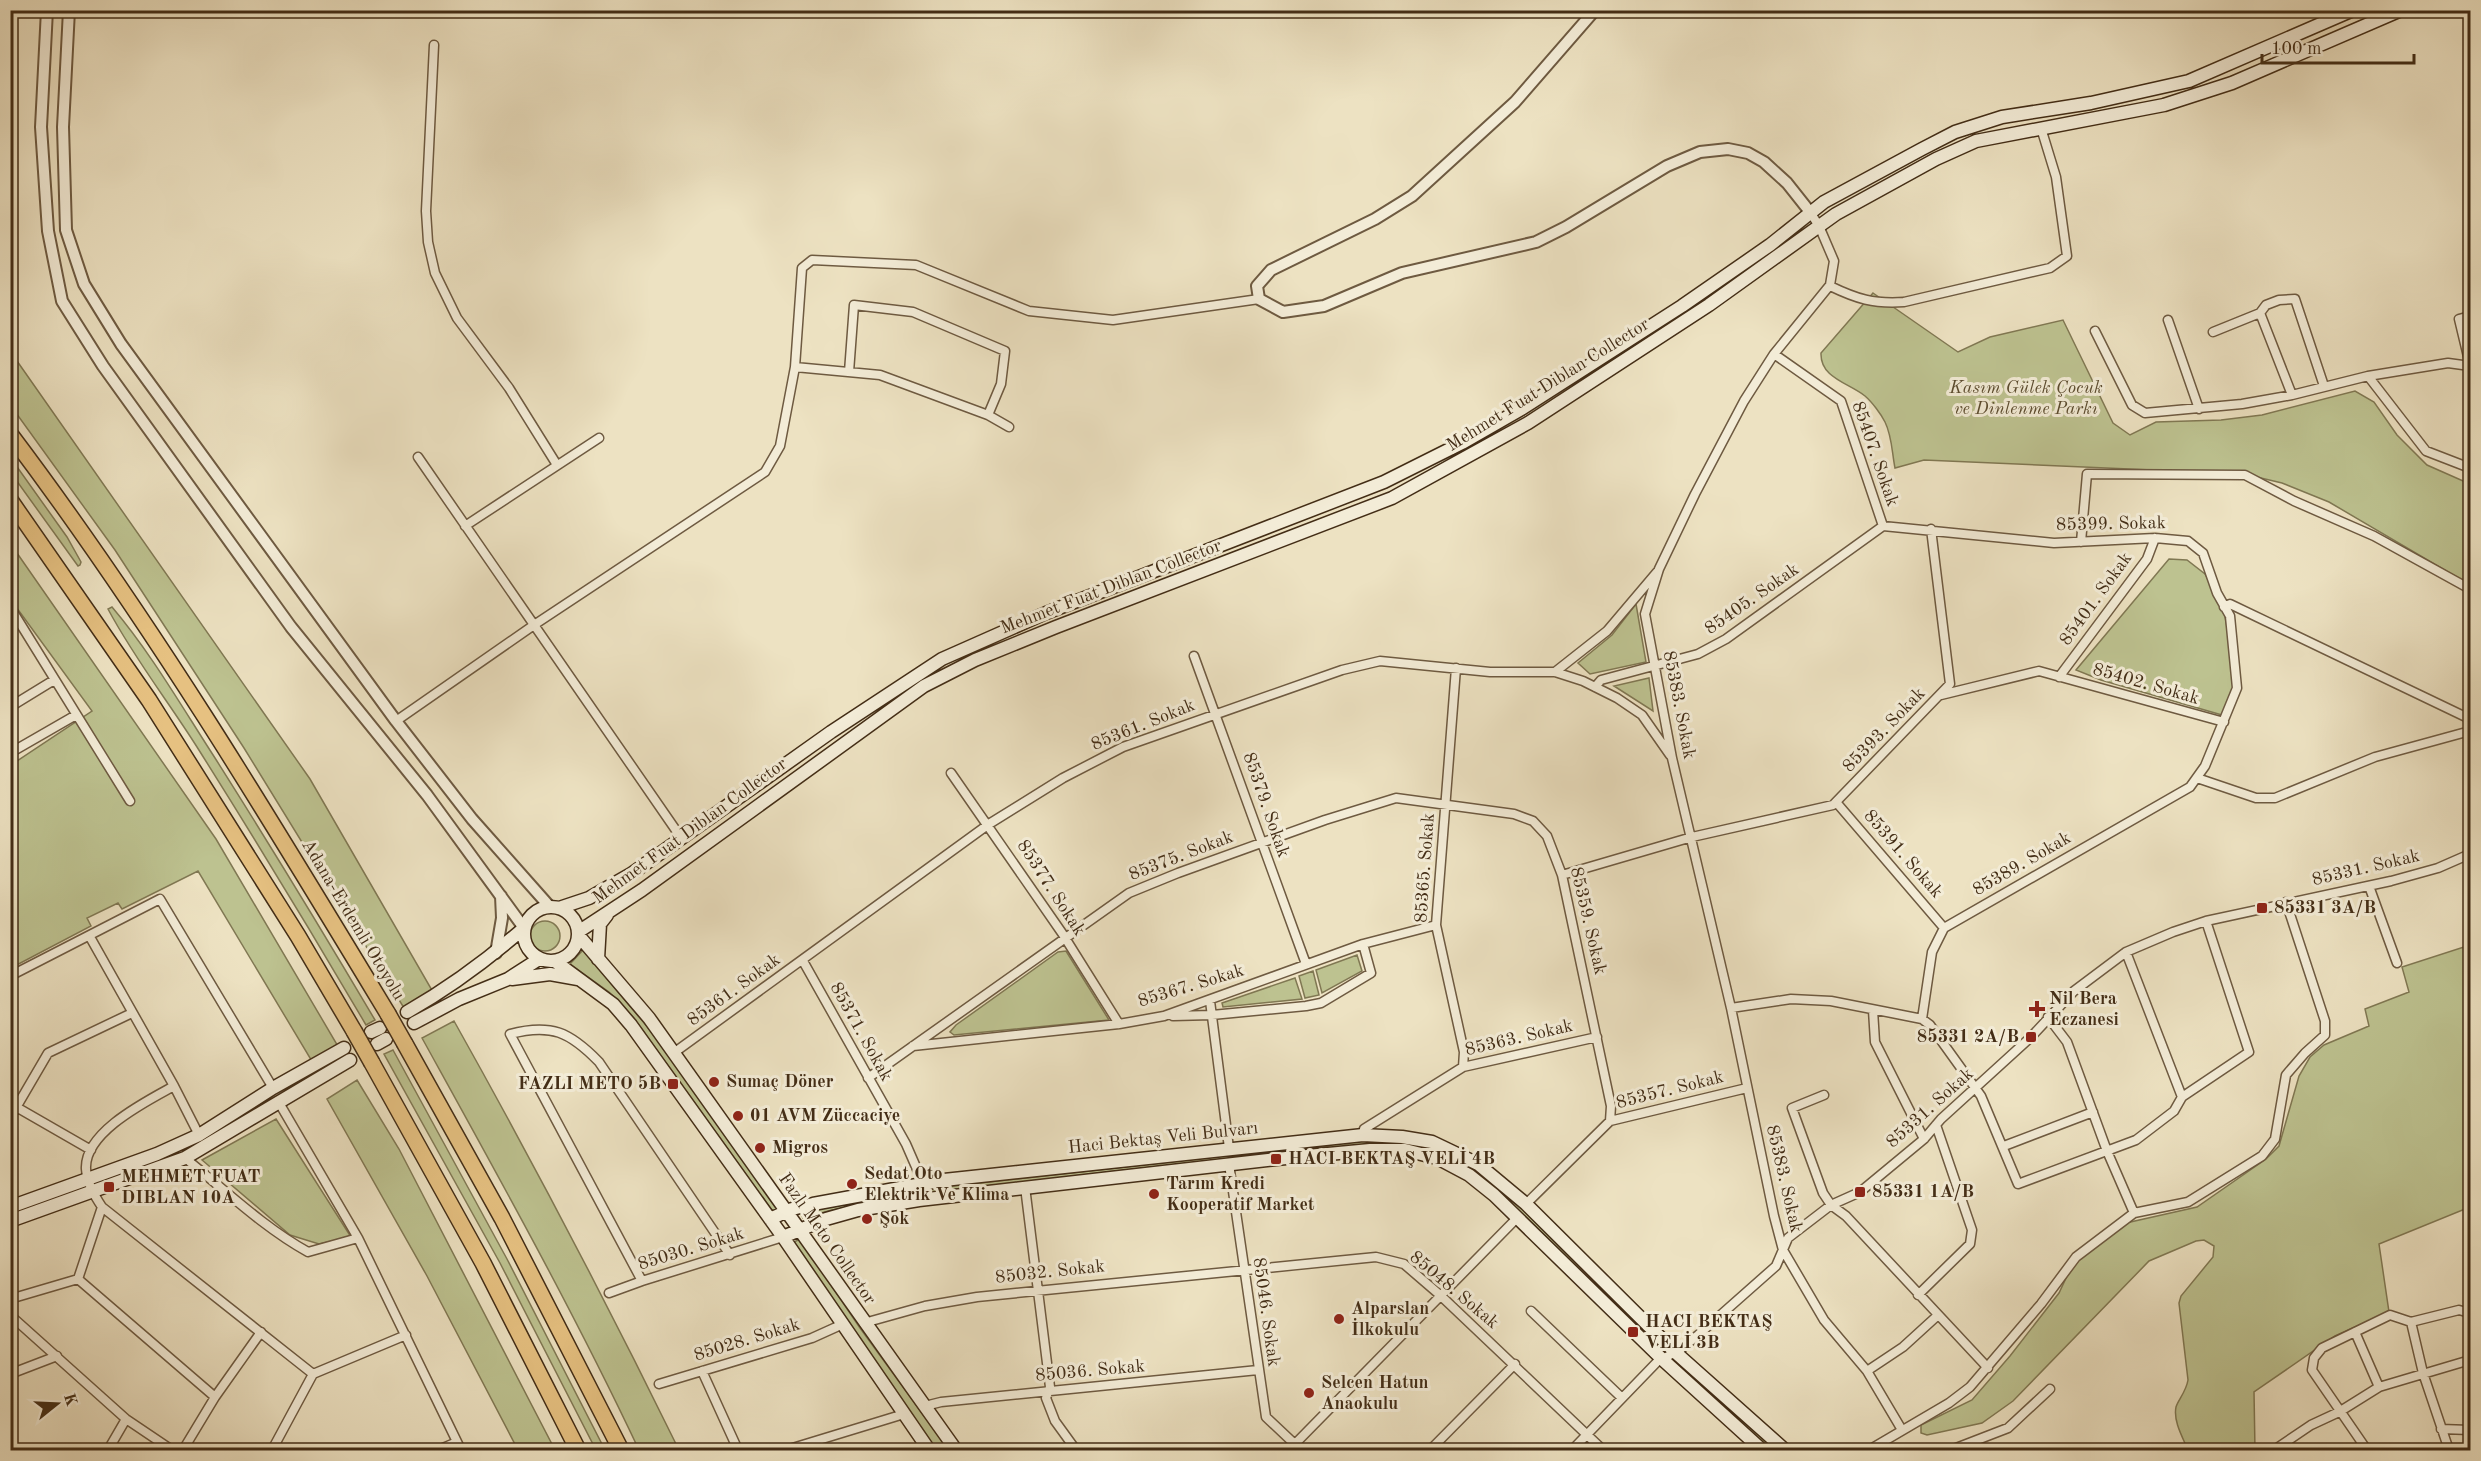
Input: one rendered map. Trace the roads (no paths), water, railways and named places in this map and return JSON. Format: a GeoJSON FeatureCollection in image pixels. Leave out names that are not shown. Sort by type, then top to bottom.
{"type":"FeatureCollection","features":[{"type":"Feature","properties":{"kind":"highway","name":"Adana-Erdemli Otoyolu"},"geometry":{"type":"LineString","coordinates":[[10,434],[123,594],[234,763],[388,1014],[502,1218],[621,1450]]}},
{"type":"Feature","properties":{"kind":"highway"},"geometry":{"type":"LineString","coordinates":[[10,500],[149,700],[298,936],[354,1031],[483,1263],[578,1450]]}},
{"type":"Feature","properties":{"kind":"main road","name":"Mehmet Fuat Diblan Collector"},"geometry":{"type":"LineString","coordinates":[[555,907],[589,898],[631,874],[831,732],[942,659],[1046,613],[1384,482],[1462,443],[1523,408],[1682,306],[1770,245],[1824,202],[1955,132],[2002,117],[2091,103],[2189,81],[2353,10]]}},
{"type":"Feature","properties":{"kind":"main road","name":"Mehmet Fuat Diblan Collector"},"geometry":{"type":"LineString","coordinates":[[578,934],[924,686],[995,651],[1392,498],[1528,423],[1709,305],[1836,214],[1936,159],[1977,141],[2164,105],[2232,83],[2401,10]]}},
{"type":"Feature","properties":{"kind":"main road"},"geometry":{"type":"LineString","coordinates":[[524,928],[526,946],[539,959],[556,962],[572,953],[578,934],[574,918],[555,907],[534,913],[524,928],[496,953],[410,1017],[508,979],[539,959]]}},
{"type":"Feature","properties":{"kind":"main road"},"geometry":{"type":"LineString","coordinates":[[598,959],[600,924],[609,912]]}},
{"type":"Feature","properties":{"kind":"main road","name":"Fazlı Meto Collector"},"geometry":{"type":"LineString","coordinates":[[578,934],[650,1018],[675,1052],[864,1323],[956,1450]]}},
{"type":"Feature","properties":{"kind":"main road","name":"Fazlı Meto Collector"},"geometry":{"type":"LineString","coordinates":[[556,962],[613,1004],[632,1025],[783,1237],[929,1450]]}},
{"type":"Feature","properties":{"kind":"main road"},"geometry":{"type":"LineString","coordinates":[[508,979],[550,974],[580,980]]}},
{"type":"Feature","properties":{"kind":"main road"},"geometry":{"type":"LineString","coordinates":[[10,1207],[157,1154],[199,1135],[273,1088],[347,1054],[278,1101],[185,1158],[10,1221]]}},
{"type":"Feature","properties":{"kind":"main road","name":"Haci Bektaş Veli Bulvarı"},"geometry":{"type":"LineString","coordinates":[[770,1219],[787,1211],[923,1183],[1362,1135],[1402,1137],[1432,1142],[1478,1164],[1526,1204],[1675,1352],[1785,1450]]}},
{"type":"Feature","properties":{"kind":"main road","name":"Haci Bektaş Veli Bulvarı"},"geometry":{"type":"LineString","coordinates":[[783,1237],[858,1210],[919,1200],[1229,1164],[1371,1150],[1405,1150],[1437,1158],[1468,1175],[1517,1218],[1662,1359],[1762,1450]]}},
{"type":"Feature","properties":{"kind":"street"},"geometry":{"type":"LineString","coordinates":[[46,10],[41,127],[48,231],[62,301],[103,366],[291,627],[427,795],[524,928]]}},
{"type":"Feature","properties":{"kind":"street"},"geometry":{"type":"LineString","coordinates":[[69,10],[63,127],[66,230],[84,284],[120,344],[396,721],[471,819],[555,907]]}},
{"type":"Feature","properties":{"kind":"street"},"geometry":{"type":"LineString","coordinates":[[1259,299],[1257,286],[1271,270],[1375,219],[1412,196],[1515,102],[1595,10]]}},
{"type":"Feature","properties":{"kind":"street"},"geometry":{"type":"LineString","coordinates":[[434,45],[426,211],[428,242],[435,273],[457,318],[509,388],[557,465]]}},
{"type":"Feature","properties":{"kind":"street"},"geometry":{"type":"LineString","coordinates":[[396,721],[534,624],[765,472],[780,446],[795,366],[802,268],[813,260],[916,265],[1029,311],[1113,320],[1259,299],[1283,312],[1324,306],[1402,273],[1536,242],[1566,227],[1667,166],[1700,152],[1728,149],[1748,153],[1756,158],[1787,183],[1810,212],[1820,226],[1834,261],[1830,286],[1854,297],[1880,303],[1904,302],[2050,268],[2067,256],[2056,177],[2041,128]]}},
{"type":"Feature","properties":{"kind":"street","name":"85383. Sokak"},"geometry":{"type":"LineString","coordinates":[[1830,286],[1774,354],[1744,401],[1659,569],[1645,614],[1672,758],[1731,1008],[1783,1250],[1824,1320],[1867,1371],[1902,1430]]}},
{"type":"Feature","properties":{"kind":"street"},"geometry":{"type":"LineString","coordinates":[[2213,332],[2260,313],[2266,305],[2279,300],[2295,299],[2324,386]]}},
{"type":"Feature","properties":{"kind":"street"},"geometry":{"type":"LineString","coordinates":[[849,372],[854,305],[913,312],[1005,351],[1002,384],[988,415]]}},
{"type":"Feature","properties":{"kind":"street"},"geometry":{"type":"LineString","coordinates":[[2260,313],[2292,395]]}},
{"type":"Feature","properties":{"kind":"street"},"geometry":{"type":"LineString","coordinates":[[2095,331],[2132,405],[2145,414],[2242,404],[2292,395],[2368,376],[2448,363],[2470,365],[2459,319],[2470,316]]}},
{"type":"Feature","properties":{"kind":"street"},"geometry":{"type":"LineString","coordinates":[[2168,320],[2199,409]]}},
{"type":"Feature","properties":{"kind":"street","name":"85407. Sokak"},"geometry":{"type":"LineString","coordinates":[[1774,354],[1841,401],[1883,526]]}},
{"type":"Feature","properties":{"kind":"street"},"geometry":{"type":"LineString","coordinates":[[795,366],[880,375],[988,415],[1009,428]]}},
{"type":"Feature","properties":{"kind":"street"},"geometry":{"type":"LineString","coordinates":[[2368,376],[2426,451],[2470,468]]}},
{"type":"Feature","properties":{"kind":"street"},"geometry":{"type":"LineString","coordinates":[[465,526],[599,438]]}},
{"type":"Feature","properties":{"kind":"street"},"geometry":{"type":"LineString","coordinates":[[418,457],[682,839]]}},
{"type":"Feature","properties":{"kind":"street"},"geometry":{"type":"LineString","coordinates":[[2080,542],[2087,474],[2245,476],[2294,501],[2374,536],[2470,589]]}},
{"type":"Feature","properties":{"kind":"street","name":"85399. Sokak"},"geometry":{"type":"LineString","coordinates":[[1883,526],[2054,543],[2155,538],[2188,541],[2203,553],[2224,607],[2230,616],[2237,688],[2205,766],[2197,778]]}},
{"type":"Feature","properties":{"kind":"street","name":"85405. Sokak"},"geometry":{"type":"LineString","coordinates":[[1595,687],[1600,680],[1698,654],[1726,639],[1883,526]]}},
{"type":"Feature","properties":{"kind":"street","name":"85393. Sokak"},"geometry":{"type":"LineString","coordinates":[[1836,802],[1950,684],[1931,529]]}},
{"type":"Feature","properties":{"kind":"street","name":"85401. Sokak"},"geometry":{"type":"LineString","coordinates":[[2059,677],[2147,559],[2155,538]]}},
{"type":"Feature","properties":{"kind":"street"},"geometry":{"type":"LineString","coordinates":[[1555,672],[1607,631],[1659,569]]}},
{"type":"Feature","properties":{"kind":"street"},"geometry":{"type":"LineString","coordinates":[[2224,607],[2230,604],[2470,719]]}},
{"type":"Feature","properties":{"kind":"street"},"geometry":{"type":"LineString","coordinates":[[11,609],[130,801]]}},
{"type":"Feature","properties":{"kind":"street","name":"85379. Sokak"},"geometry":{"type":"LineString","coordinates":[[1194,656],[1306,964]]}},
{"type":"Feature","properties":{"kind":"street","name":"85361. Sokak"},"geometry":{"type":"LineString","coordinates":[[675,1052],[989,824],[1063,778],[1123,747],[1342,670],[1380,661],[1490,672],[1555,672],[1595,687],[1617,698],[1642,715],[1672,758]]}},
{"type":"Feature","properties":{"kind":"street","name":"85365. Sokak"},"geometry":{"type":"LineString","coordinates":[[1456,669],[1436,925],[1464,1052],[1463,1067]]}},
{"type":"Feature","properties":{"kind":"street","name":"85402. Sokak"},"geometry":{"type":"LineString","coordinates":[[1941,695],[2038,671],[2224,722]]}},
{"type":"Feature","properties":{"kind":"street"},"geometry":{"type":"LineString","coordinates":[[10,707],[54,680]]}},
{"type":"Feature","properties":{"kind":"street"},"geometry":{"type":"LineString","coordinates":[[10,753],[76,715]]}},
{"type":"Feature","properties":{"kind":"street"},"geometry":{"type":"LineString","coordinates":[[2197,778],[2256,798],[2275,798],[2375,757],[2470,731]]}},
{"type":"Feature","properties":{"kind":"street","name":"85377. Sokak"},"geometry":{"type":"LineString","coordinates":[[951,773],[989,824],[1119,1024]]}},
{"type":"Feature","properties":{"kind":"street","name":"85389. Sokak"},"geometry":{"type":"LineString","coordinates":[[1944,928],[2190,787],[2197,778]]}},
{"type":"Feature","properties":{"kind":"street","name":"85375. Sokak"},"geometry":{"type":"LineString","coordinates":[[868,1078],[1129,893],[1325,820],[1396,798],[1446,806]]}},
{"type":"Feature","properties":{"kind":"street"},"geometry":{"type":"LineString","coordinates":[[1562,875],[1692,837],[1836,802]]}},
{"type":"Feature","properties":{"kind":"street","name":"85391. Sokak"},"geometry":{"type":"LineString","coordinates":[[1836,802],[1944,928]]}},
{"type":"Feature","properties":{"kind":"street","name":"85359. Sokak"},"geometry":{"type":"LineString","coordinates":[[1446,806],[1514,814],[1533,821],[1546,836],[1562,875],[1611,1106],[1610,1121]]}},
{"type":"Feature","properties":{"kind":"street","name":"85331. Sokak"},"geometry":{"type":"LineString","coordinates":[[1572,1450],[1662,1359],[1698,1335],[1776,1266],[1788,1238],[1831,1205],[1860,1192],[1924,1138],[2074,991],[2126,952],[2206,921],[2438,868],[2470,854]]}},
{"type":"Feature","properties":{"kind":"street"},"geometry":{"type":"LineString","coordinates":[[2369,885],[2397,963]]}},
{"type":"Feature","properties":{"kind":"street"},"geometry":{"type":"LineString","coordinates":[[496,953],[502,918],[501,896]]}},
{"type":"Feature","properties":{"kind":"street"},"geometry":{"type":"LineString","coordinates":[[10,976],[160,900],[273,1088]]}},
{"type":"Feature","properties":{"kind":"street"},"geometry":{"type":"LineString","coordinates":[[1869,1450],[1949,1403],[1970,1387],[2041,1304],[2076,1257],[2134,1212],[2188,1202],[2262,1156],[2275,1139],[2286,1075],[2325,1035],[2325,1021],[2286,902]]}},
{"type":"Feature","properties":{"kind":"street"},"geometry":{"type":"LineString","coordinates":[[1731,1008],[1791,999],[1831,1001],[1922,1019],[1930,1025],[1977,1088],[2004,1146],[2018,1184],[2136,1140],[2174,1111],[2182,1097],[2249,1052],[2206,921]]}},
{"type":"Feature","properties":{"kind":"street","name":"85367. Sokak"},"geometry":{"type":"LineString","coordinates":[[913,1046],[1119,1024],[1164,1016],[1363,944],[1436,925]]}},
{"type":"Feature","properties":{"kind":"street"},"geometry":{"type":"LineString","coordinates":[[1922,1019],[1932,952],[1944,928]]}},
{"type":"Feature","properties":{"kind":"street"},"geometry":{"type":"LineString","coordinates":[[90,937],[199,1135]]}},
{"type":"Feature","properties":{"kind":"street"},"geometry":{"type":"LineString","coordinates":[[1164,1016],[1212,1015],[1322,1003],[1371,973],[1363,944]]}},
{"type":"Feature","properties":{"kind":"street"},"geometry":{"type":"LineString","coordinates":[[2126,952],[2182,1097]]}},
{"type":"Feature","properties":{"kind":"street","name":"85371. Sokak"},"geometry":{"type":"LineString","coordinates":[[802,961],[906,1143],[923,1183]]}},
{"type":"Feature","properties":{"kind":"street"},"geometry":{"type":"LineString","coordinates":[[1210,1001],[1229,1148]]}},
{"type":"Feature","properties":{"kind":"street"},"geometry":{"type":"LineString","coordinates":[[1873,1010],[1875,1042],[1924,1138]]}},
{"type":"Feature","properties":{"kind":"street"},"geometry":{"type":"LineString","coordinates":[[10,1118],[18,1108],[48,1053],[132,1013]]}},
{"type":"Feature","properties":{"kind":"street"},"geometry":{"type":"LineString","coordinates":[[2048,1017],[2067,1042],[2107,1151],[2134,1212]]}},
{"type":"Feature","properties":{"kind":"street"},"geometry":{"type":"LineString","coordinates":[[642,1281],[510,1034],[542,1029],[564,1033],[581,1043],[599,1062],[730,1255]]}},
{"type":"Feature","properties":{"kind":"street","name":"85363. Sokak"},"geometry":{"type":"LineString","coordinates":[[1362,1135],[1364,1129],[1463,1067],[1597,1037]]}},
{"type":"Feature","properties":{"kind":"street"},"geometry":{"type":"LineString","coordinates":[[174,1086],[115,1120],[91,1150],[86,1166],[93,1192],[102,1207],[313,1374]]}},
{"type":"Feature","properties":{"kind":"street","name":"85357. Sokak"},"geometry":{"type":"LineString","coordinates":[[1526,1204],[1610,1121],[1747,1088]]}},
{"type":"Feature","properties":{"kind":"street"},"geometry":{"type":"LineString","coordinates":[[1824,1095],[1792,1108],[1815,1176],[1831,1205],[1846,1216],[1988,1368]]}},
{"type":"Feature","properties":{"kind":"street"},"geometry":{"type":"LineString","coordinates":[[278,1101],[358,1238],[459,1446],[438,1450]]}},
{"type":"Feature","properties":{"kind":"street"},"geometry":{"type":"LineString","coordinates":[[18,1108],[91,1150]]}},
{"type":"Feature","properties":{"kind":"street"},"geometry":{"type":"LineString","coordinates":[[2004,1146],[2093,1112]]}},
{"type":"Feature","properties":{"kind":"street"},"geometry":{"type":"LineString","coordinates":[[1918,1295],[1970,1244],[1972,1230],[1936,1125]]}},
{"type":"Feature","properties":{"kind":"street"},"geometry":{"type":"LineString","coordinates":[[185,1158],[288,1242],[308,1252],[358,1238]]}},
{"type":"Feature","properties":{"kind":"street","name":"85046. Sokak"},"geometry":{"type":"LineString","coordinates":[[1229,1164],[1266,1417],[1295,1449]]}},
{"type":"Feature","properties":{"kind":"street"},"geometry":{"type":"LineString","coordinates":[[1025,1187],[1050,1387],[1046,1398],[1055,1420],[1076,1450]]}},
{"type":"Feature","properties":{"kind":"street"},"geometry":{"type":"LineString","coordinates":[[78,1279],[102,1207]]}},
{"type":"Feature","properties":{"kind":"street"},"geometry":{"type":"LineString","coordinates":[[1295,1449],[1440,1294],[1517,1218]]}},
{"type":"Feature","properties":{"kind":"street","name":"85030. Sokak"},"geometry":{"type":"LineString","coordinates":[[609,1293],[783,1237]]}},
{"type":"Feature","properties":{"kind":"street","name":"85048. Sokak"},"geometry":{"type":"LineString","coordinates":[[1243,1269],[1376,1257],[1404,1264],[1440,1294],[1515,1364],[1603,1450]]}},
{"type":"Feature","properties":{"kind":"street","name":"85032. Sokak"},"geometry":{"type":"LineString","coordinates":[[864,1323],[925,1306],[976,1297],[1243,1269]]}},
{"type":"Feature","properties":{"kind":"street"},"geometry":{"type":"LineString","coordinates":[[10,1299],[78,1279]]}},
{"type":"Feature","properties":{"kind":"street"},"geometry":{"type":"LineString","coordinates":[[78,1279],[215,1397]]}},
{"type":"Feature","properties":{"kind":"street"},"geometry":{"type":"LineString","coordinates":[[2367,1450],[2312,1370],[2314,1358],[2322,1348],[2390,1315],[2411,1322],[2459,1310],[2466,1312],[2470,1317]]}},
{"type":"Feature","properties":{"kind":"street"},"geometry":{"type":"LineString","coordinates":[[1532,1311],[1622,1398]]}},
{"type":"Feature","properties":{"kind":"street"},"geometry":{"type":"LineString","coordinates":[[10,1315],[126,1419],[172,1450]]}},
{"type":"Feature","properties":{"kind":"street"},"geometry":{"type":"LineString","coordinates":[[1867,1371],[1903,1347],[1938,1316]]}},
{"type":"Feature","properties":{"kind":"street"},"geometry":{"type":"LineString","coordinates":[[2411,1322],[2423,1373],[2448,1450]]}},
{"type":"Feature","properties":{"kind":"street","name":"85028. Sokak"},"geometry":{"type":"LineString","coordinates":[[659,1384],[812,1338],[843,1324]]}},
{"type":"Feature","properties":{"kind":"street"},"geometry":{"type":"LineString","coordinates":[[183,1450],[215,1397],[261,1332]]}},
{"type":"Feature","properties":{"kind":"street"},"geometry":{"type":"LineString","coordinates":[[2355,1332],[2379,1387]]}},
{"type":"Feature","properties":{"kind":"street"},"geometry":{"type":"LineString","coordinates":[[272,1450],[313,1374],[406,1335]]}},
{"type":"Feature","properties":{"kind":"street"},"geometry":{"type":"LineString","coordinates":[[10,1374],[57,1356]]}},
{"type":"Feature","properties":{"kind":"street"},"geometry":{"type":"LineString","coordinates":[[2274,1450],[2311,1425],[2339,1412],[2379,1387],[2470,1360]]}},
{"type":"Feature","properties":{"kind":"street"},"geometry":{"type":"LineString","coordinates":[[1430,1450],[1515,1364]]}},
{"type":"Feature","properties":{"kind":"street","name":"85036. Sokak"},"geometry":{"type":"LineString","coordinates":[[926,1406],[941,1402],[1258,1370]]}},
{"type":"Feature","properties":{"kind":"street"},"geometry":{"type":"LineString","coordinates":[[702,1371],[738,1450]]}},
{"type":"Feature","properties":{"kind":"street"},"geometry":{"type":"LineString","coordinates":[[1951,1450],[2008,1428],[2049,1389]]}},
{"type":"Feature","properties":{"kind":"street"},"geometry":{"type":"LineString","coordinates":[[786,1450],[904,1414]]}},
{"type":"Feature","properties":{"kind":"street"},"geometry":{"type":"LineString","coordinates":[[108,1450],[126,1419]]}},
{"type":"Feature","properties":{"kind":"street"},"geometry":{"type":"LineString","coordinates":[[2441,1429],[2470,1430]]}},
{"type":"Feature","properties":{"kind":"place","name":"85331 3A/B"},"geometry":{"type":"Point","coordinates":[2262,908]}},
{"type":"Feature","properties":{"kind":"place","name":"Nil Bera Eczanesi"},"geometry":{"type":"Point","coordinates":[2037,1009]}},
{"type":"Feature","properties":{"kind":"place","name":"85331 2A/B"},"geometry":{"type":"Point","coordinates":[2031,1037]}},
{"type":"Feature","properties":{"kind":"place","name":"Sumaç Döner"},"geometry":{"type":"Point","coordinates":[714,1082]}},
{"type":"Feature","properties":{"kind":"place","name":"FAZLI METO 5B"},"geometry":{"type":"Point","coordinates":[673,1084]}},
{"type":"Feature","properties":{"kind":"place","name":"01 AVM Züccaciye"},"geometry":{"type":"Point","coordinates":[738,1116]}},
{"type":"Feature","properties":{"kind":"place","name":"Migros"},"geometry":{"type":"Point","coordinates":[760,1148]}},
{"type":"Feature","properties":{"kind":"place","name":"HACI BEKTAŞ VELİ 4B"},"geometry":{"type":"Point","coordinates":[1276,1159]}},
{"type":"Feature","properties":{"kind":"place","name":"Sedat Oto Elektrik Ve Klima"},"geometry":{"type":"Point","coordinates":[852,1184]}},
{"type":"Feature","properties":{"kind":"place","name":"MEHMET FUAT DIBLAN 10A"},"geometry":{"type":"Point","coordinates":[109,1187]}},
{"type":"Feature","properties":{"kind":"place","name":"85331 1A/B"},"geometry":{"type":"Point","coordinates":[1860,1192]}},
{"type":"Feature","properties":{"kind":"place","name":"Tarım Kredi Kooperatif Market"},"geometry":{"type":"Point","coordinates":[1154,1194]}},
{"type":"Feature","properties":{"kind":"place","name":"Şok"},"geometry":{"type":"Point","coordinates":[867,1219]}},
{"type":"Feature","properties":{"kind":"place","name":"Alparslan İlkokulu"},"geometry":{"type":"Point","coordinates":[1339,1319]}},
{"type":"Feature","properties":{"kind":"place","name":"HACI BEKTAŞ VELİ 3B"},"geometry":{"type":"Point","coordinates":[1633,1332]}},
{"type":"Feature","properties":{"kind":"place","name":"Selcen Hatun Anaokulu"},"geometry":{"type":"Point","coordinates":[1309,1393]}},
{"type":"Feature","properties":{"kind":"park label","name":"Kasım Gülek Çocuk ve Dinlenme Parkı"},"geometry":{"type":"Point","coordinates":[2026,398]}}]}
